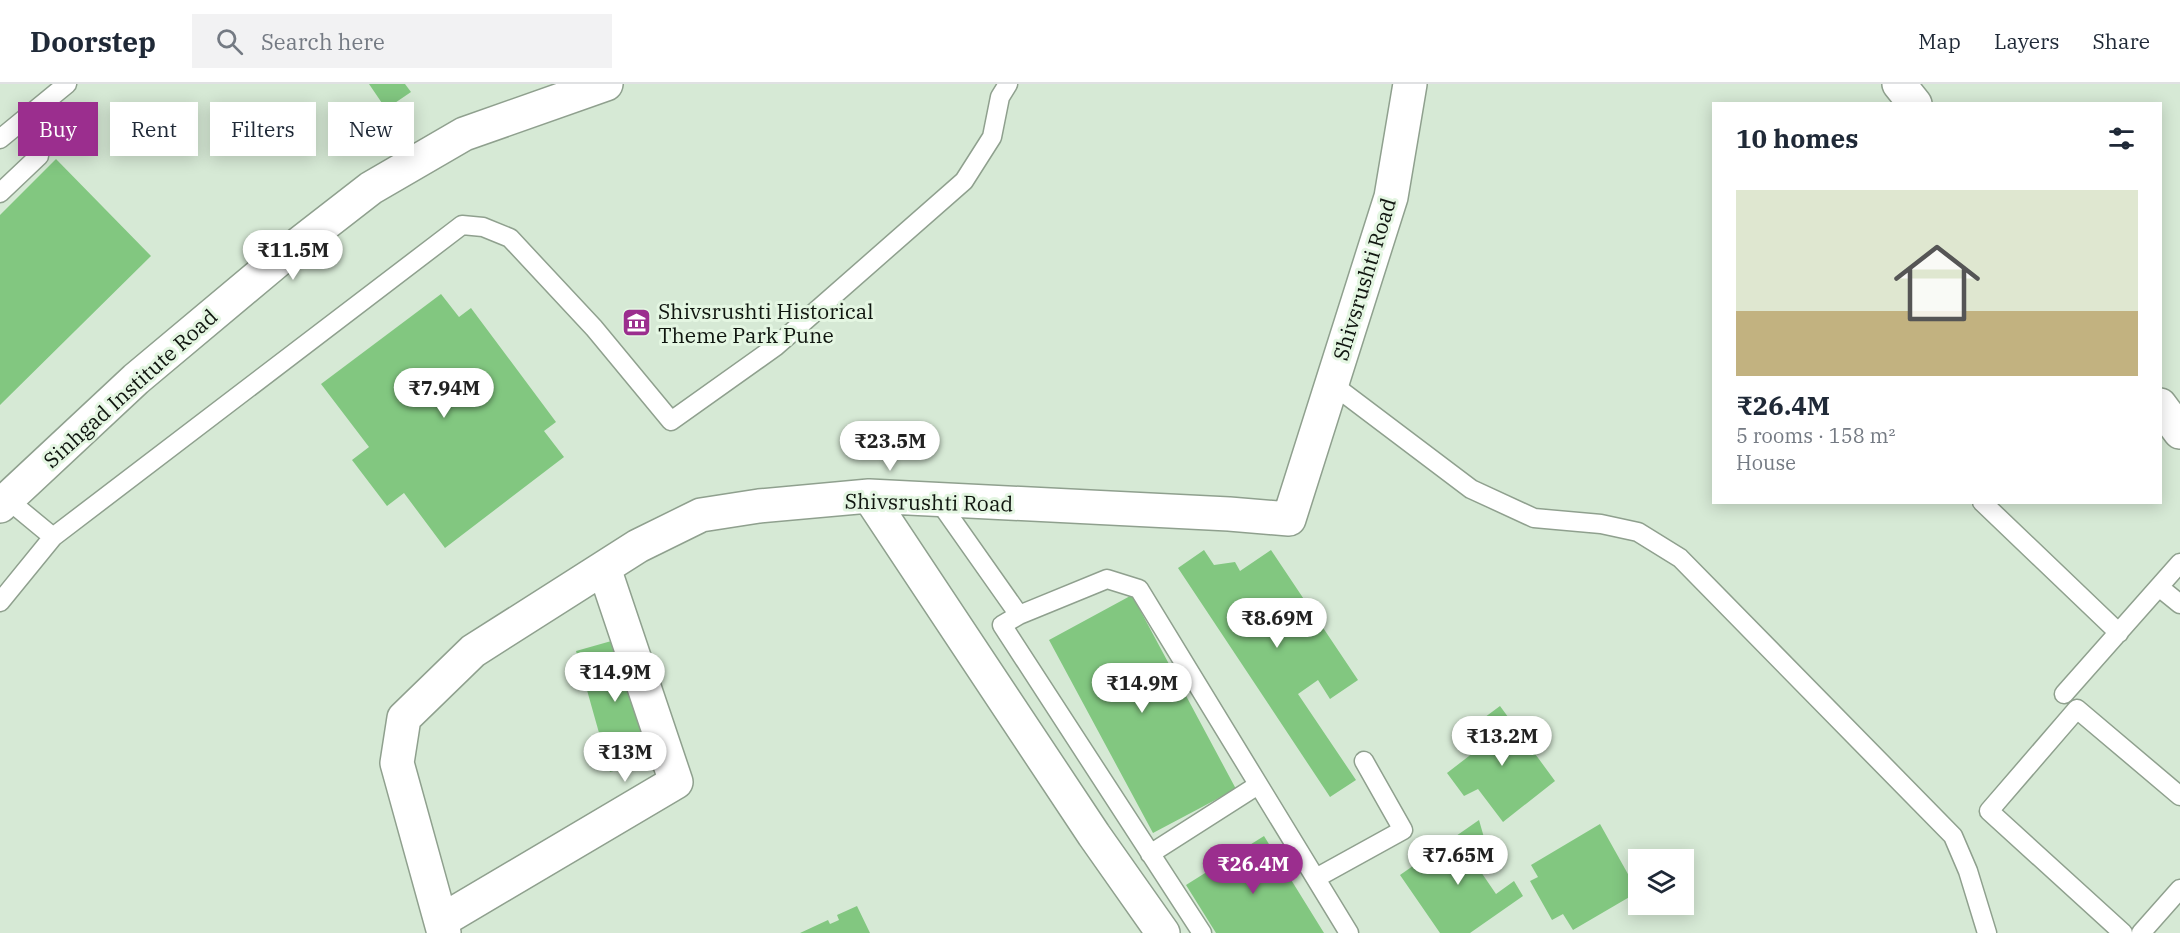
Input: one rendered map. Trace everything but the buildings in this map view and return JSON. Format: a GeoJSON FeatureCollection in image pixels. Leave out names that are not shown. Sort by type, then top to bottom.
{"type":"FeatureCollection","features":[{"type":"Feature","properties":{"kind":"street","name":"Sinhgad Institute Road"},"geometry":{"type":"LineString","coordinates":[[3,503],[136,379],[277,261],[371,188],[464,134],[606,84]]}},
{"type":"Feature","properties":{"kind":"street","name":"Shivsrushti Road"},"geometry":{"type":"LineString","coordinates":[[443,927],[397,763],[404,718],[473,651],[638,546],[701,515],[759,506],[869,496],[1289,519],[1391,197],[1410,84]]}},
{"type":"Feature","properties":{"kind":"street"},"geometry":{"type":"LineString","coordinates":[[1899,84],[1914,102]]}},
{"type":"Feature","properties":{"kind":"street"},"geometry":{"type":"LineString","coordinates":[[2162,408],[2180,432]]}},
{"type":"Feature","properties":{"kind":"street"},"geometry":{"type":"LineString","coordinates":[[869,496],[1094,835],[1163,933]]}},
{"type":"Feature","properties":{"kind":"street"},"geometry":{"type":"LineString","coordinates":[[443,927],[676,782],[604,567]]}},
{"type":"Feature","properties":{"kind":"lane"},"geometry":{"type":"LineString","coordinates":[[0,139],[68,84]]}},
{"type":"Feature","properties":{"kind":"lane"},"geometry":{"type":"LineString","coordinates":[[0,602],[53,537],[462,225],[483,226],[510,238],[594,328],[671,421],[775,347],[964,181],[992,137],[1000,97],[1008,84]]}},
{"type":"Feature","properties":{"kind":"lane"},"geometry":{"type":"LineString","coordinates":[[0,193],[39,156]]}},
{"type":"Feature","properties":{"kind":"lane"},"geometry":{"type":"LineString","coordinates":[[1332,384],[1471,489],[1534,518],[1601,524],[1638,532],[1680,558],[1953,836],[1968,871],[1987,933]]}},
{"type":"Feature","properties":{"kind":"lane"},"geometry":{"type":"LineString","coordinates":[[938,500],[1019,615]]}},
{"type":"Feature","properties":{"kind":"lane"},"geometry":{"type":"LineString","coordinates":[[3,503],[53,537]]}},
{"type":"Feature","properties":{"kind":"lane"},"geometry":{"type":"LineString","coordinates":[[1987,504],[2119,633]]}},
{"type":"Feature","properties":{"kind":"lane"},"geometry":{"type":"LineString","coordinates":[[2064,694],[2180,563]]}},
{"type":"Feature","properties":{"kind":"lane"},"geometry":{"type":"LineString","coordinates":[[1202,933],[1002,625],[1019,615],[1107,579],[1139,589],[1349,933]]}},
{"type":"Feature","properties":{"kind":"lane"},"geometry":{"type":"LineString","coordinates":[[2159,587],[2180,604]]}},
{"type":"Feature","properties":{"kind":"lane"},"geometry":{"type":"LineString","coordinates":[[2123,933],[1989,811],[2077,709],[2180,796]]}},
{"type":"Feature","properties":{"kind":"lane"},"geometry":{"type":"LineString","coordinates":[[1316,878],[1403,830],[1364,761]]}},
{"type":"Feature","properties":{"kind":"lane"},"geometry":{"type":"LineString","coordinates":[[1150,854],[1258,785]]}},
{"type":"Feature","properties":{"kind":"lane"},"geometry":{"type":"LineString","coordinates":[[2141,933],[2180,889]]}},
{"type":"Feature","properties":{"kind":"place","name":"Shivsrushti Historical Theme Park Pune"},"geometry":{"type":"Point","coordinates":[637,323]}}]}
